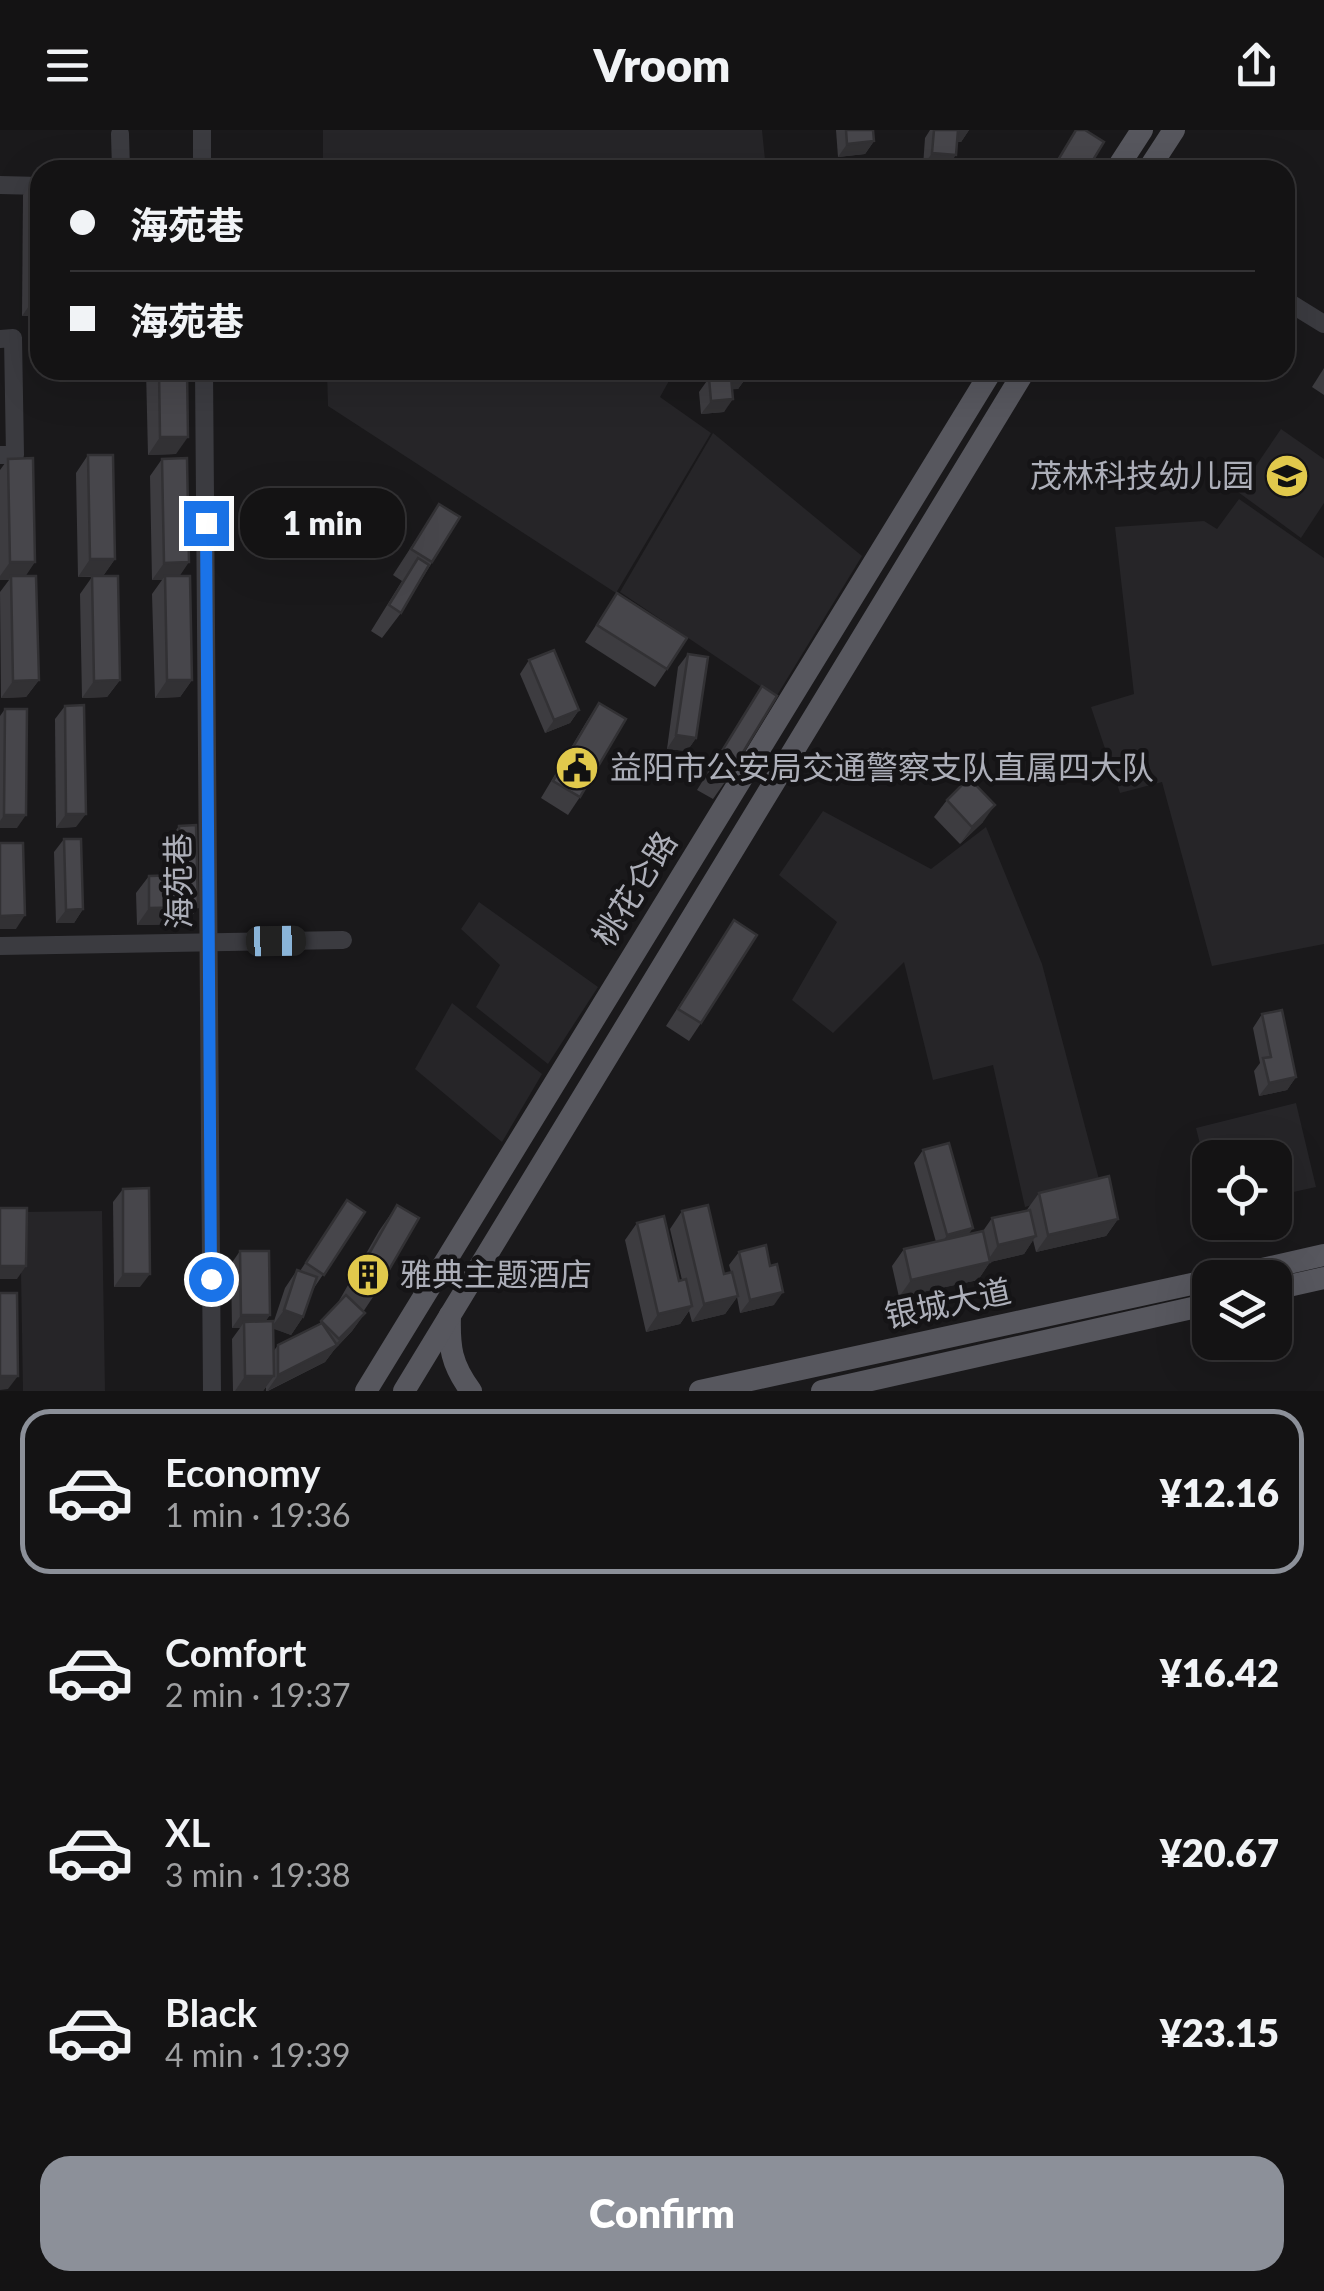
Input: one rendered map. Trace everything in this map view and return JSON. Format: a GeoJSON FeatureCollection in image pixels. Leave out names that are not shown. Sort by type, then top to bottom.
{"type":"FeatureCollection","features":[{"type":"Feature","properties":{"kind":"main road"},"geometry":{"type":"LineString","coordinates":[[1122,160],[1142,130]]}},
{"type":"Feature","properties":{"kind":"main road"},"geometry":{"type":"LineString","coordinates":[[1154,160],[1174,130]]}},
{"type":"Feature","properties":{"kind":"main road","name":"桃花仑路"},"geometry":{"type":"LineString","coordinates":[[366,1391],[986,380]]}},
{"type":"Feature","properties":{"kind":"main road","name":"桃花仑路"},"geometry":{"type":"LineString","coordinates":[[404,1391],[1019,380]]}},
{"type":"Feature","properties":{"kind":"main road"},"geometry":{"type":"LineString","coordinates":[[1292,1262],[1324,1255]]}},
{"type":"Feature","properties":{"kind":"main road"},"geometry":{"type":"LineString","coordinates":[[1292,1285],[1324,1278]]}},
{"type":"Feature","properties":{"kind":"main road","name":"银城大道"},"geometry":{"type":"LineString","coordinates":[[700,1391],[1192,1284]]}},
{"type":"Feature","properties":{"kind":"main road","name":"银城大道"},"geometry":{"type":"LineString","coordinates":[[822,1391],[1192,1308]]}},
{"type":"Feature","properties":{"kind":"main road"},"geometry":{"type":"LineString","coordinates":[[450,1314],[449,1344],[458,1373],[470,1391]]}},
{"type":"Feature","properties":{"kind":"street"},"geometry":{"type":"LineString","coordinates":[[202,130],[202,160]]}},
{"type":"Feature","properties":{"kind":"street"},"geometry":{"type":"LineString","coordinates":[[120,134],[121,160]]}},
{"type":"Feature","properties":{"kind":"street"},"geometry":{"type":"LineString","coordinates":[[0,185],[30,186]]}},
{"type":"Feature","properties":{"kind":"street"},"geometry":{"type":"LineString","coordinates":[[1295,306],[1324,324]]}},
{"type":"Feature","properties":{"kind":"street"},"geometry":{"type":"LineString","coordinates":[[0,339],[13,338],[15,455],[0,455]]}},
{"type":"Feature","properties":{"kind":"street","name":"海苑巷"},"geometry":{"type":"LineString","coordinates":[[204,380],[212,1391]]}},
{"type":"Feature","properties":{"kind":"street"},"geometry":{"type":"LineString","coordinates":[[0,946],[343,940]]}},
{"type":"Feature","properties":{"kind":"shaded area"},"geometry":{"type":"Polygon","coordinates":[[[323,130],[762,130],[765,160],[323,160],[323,130]]]}},
{"type":"Feature","properties":{"kind":"shaded area"},"geometry":{"type":"Polygon","coordinates":[[[327,380],[669,380],[660,397],[711,433],[616,593],[328,406],[327,380]]]}},
{"type":"Feature","properties":{"kind":"shaded area","name":"茂林科技幼儿园"},"geometry":{"type":"Polygon","coordinates":[[[1281,429],[1324,459],[1324,503],[1301,538],[1238,492],[1281,429]]]}},
{"type":"Feature","properties":{"kind":"shaded area"},"geometry":{"type":"Polygon","coordinates":[[[713,433],[862,556],[776,697],[620,592],[713,433]]]}},
{"type":"Feature","properties":{"kind":"shaded area"},"geometry":{"type":"Polygon","coordinates":[[[1239,499],[1324,558],[1324,944],[1212,966],[1162,782],[1120,793],[1091,707],[1134,694],[1115,527],[1204,521],[1217,529],[1239,499]]]}},
{"type":"Feature","properties":{"kind":"shaded area"},"geometry":{"type":"Polygon","coordinates":[[[823,811],[931,869],[986,827],[1042,964],[1101,1187],[1025,1207],[993,1065],[933,1080],[904,962],[833,1033],[792,1000],[837,922],[779,875],[823,811]]]}},
{"type":"Feature","properties":{"kind":"shaded area"},"geometry":{"type":"Polygon","coordinates":[[[479,902],[598,987],[548,1064],[476,1007],[500,965],[461,929],[479,902]]]}},
{"type":"Feature","properties":{"kind":"shaded area"},"geometry":{"type":"Polygon","coordinates":[[[452,1003],[542,1074],[502,1142],[415,1069],[452,1003]]]}},
{"type":"Feature","properties":{"kind":"shaded area"},"geometry":{"type":"Polygon","coordinates":[[[1296,1103],[1316,1187],[1292,1192],[1292,1140],[1199,1140],[1196,1128],[1296,1103]]]}},
{"type":"Feature","properties":{"kind":"shaded area"},"geometry":{"type":"Polygon","coordinates":[[[102,1211],[105,1391],[23,1391],[20,1212],[102,1211]]]}},
{"type":"Feature","properties":{"kind":"building"},"geometry":{"type":"Polygon","coordinates":[[[846,130],[873,130],[874,141],[847,144],[846,130]]]}},
{"type":"Feature","properties":{"kind":"building"},"geometry":{"type":"Polygon","coordinates":[[[934,130],[958,130],[956,155],[932,153],[934,130]]]}},
{"type":"Feature","properties":{"kind":"building"},"geometry":{"type":"Polygon","coordinates":[[[1076,130],[1085,130],[1104,142],[1093,160],[1058,160],[1076,130]]]}},
{"type":"Feature","properties":{"kind":"building"},"geometry":{"type":"Polygon","coordinates":[[[159,380],[187,380],[188,437],[160,437],[159,380]]]}},
{"type":"Feature","properties":{"kind":"building"},"geometry":{"type":"Polygon","coordinates":[[[709,380],[731,380],[733,399],[711,401],[709,380]]]}},
{"type":"Feature","properties":{"kind":"building"},"geometry":{"type":"Polygon","coordinates":[[[88,455],[113,455],[115,559],[90,559],[88,455]]]}},
{"type":"Feature","properties":{"kind":"building"},"geometry":{"type":"Polygon","coordinates":[[[33,458],[35,562],[10,562],[8,459],[33,458]]]}},
{"type":"Feature","properties":{"kind":"building"},"geometry":{"type":"Polygon","coordinates":[[[187,458],[189,562],[164,563],[162,459],[187,458]]]}},
{"type":"Feature","properties":{"kind":"building"},"geometry":{"type":"Polygon","coordinates":[[[439,504],[460,517],[432,562],[411,549],[439,504]]]}},
{"type":"Feature","properties":{"kind":"building"},"geometry":{"type":"Polygon","coordinates":[[[418,558],[429,565],[401,613],[389,605],[418,558]]]}},
{"type":"Feature","properties":{"kind":"building"},"geometry":{"type":"Polygon","coordinates":[[[11,576],[36,576],[39,680],[13,681],[11,576]]]}},
{"type":"Feature","properties":{"kind":"building"},"geometry":{"type":"Polygon","coordinates":[[[92,576],[118,576],[120,680],[94,681],[92,576]]]}},
{"type":"Feature","properties":{"kind":"building"},"geometry":{"type":"Polygon","coordinates":[[[165,576],[190,576],[192,680],[167,680],[165,576]]]}},
{"type":"Feature","properties":{"kind":"building"},"geometry":{"type":"Polygon","coordinates":[[[617,593],[687,638],[667,669],[597,625],[617,593]]]}},
{"type":"Feature","properties":{"kind":"building"},"geometry":{"type":"Polygon","coordinates":[[[554,650],[579,710],[554,720],[529,660],[554,650]]]}},
{"type":"Feature","properties":{"kind":"building"},"geometry":{"type":"Polygon","coordinates":[[[688,654],[708,657],[696,738],[676,735],[688,654]]]}},
{"type":"Feature","properties":{"kind":"building"},"geometry":{"type":"Polygon","coordinates":[[[762,686],[777,696],[725,782],[709,772],[762,686]]]}},
{"type":"Feature","properties":{"kind":"building","name":"益阳市公安局交通警察支队直属四大队"},"geometry":{"type":"Polygon","coordinates":[[[599,703],[626,719],[580,797],[553,781],[599,703]]]}},
{"type":"Feature","properties":{"kind":"building"},"geometry":{"type":"Polygon","coordinates":[[[84,705],[86,814],[66,814],[65,706],[84,705]]]}},
{"type":"Feature","properties":{"kind":"building"},"geometry":{"type":"Polygon","coordinates":[[[5,709],[27,709],[26,815],[4,815],[5,709]]]}},
{"type":"Feature","properties":{"kind":"building"},"geometry":{"type":"Polygon","coordinates":[[[969,778],[995,805],[972,827],[947,800],[969,778]]]}},
{"type":"Feature","properties":{"kind":"building"},"geometry":{"type":"Polygon","coordinates":[[[196,825],[198,907],[149,908],[149,876],[181,875],[179,826],[196,825]]]}},
{"type":"Feature","properties":{"kind":"building"},"geometry":{"type":"Polygon","coordinates":[[[64,839],[81,839],[83,909],[66,910],[64,839]]]}},
{"type":"Feature","properties":{"kind":"building"},"geometry":{"type":"Polygon","coordinates":[[[0,843],[23,843],[25,915],[0,916],[0,843]]]}},
{"type":"Feature","properties":{"kind":"building"},"geometry":{"type":"Polygon","coordinates":[[[734,920],[757,935],[701,1023],[678,1009],[734,920]]]}},
{"type":"Feature","properties":{"kind":"building"},"geometry":{"type":"Polygon","coordinates":[[[1282,1010],[1296,1077],[1269,1083],[1263,1058],[1271,1057],[1262,1014],[1282,1010]]]}},
{"type":"Feature","properties":{"kind":"building"},"geometry":{"type":"Polygon","coordinates":[[[949,1143],[973,1228],[947,1235],[923,1150],[949,1143]]]}},
{"type":"Feature","properties":{"kind":"building"},"geometry":{"type":"Polygon","coordinates":[[[1109,1176],[1118,1219],[1048,1235],[1039,1193],[1109,1176]]]}},
{"type":"Feature","properties":{"kind":"building"},"geometry":{"type":"Polygon","coordinates":[[[149,1188],[150,1274],[123,1274],[123,1189],[149,1188]]]}},
{"type":"Feature","properties":{"kind":"building"},"geometry":{"type":"Polygon","coordinates":[[[347,1200],[365,1212],[324,1275],[306,1263],[347,1200]]]}},
{"type":"Feature","properties":{"kind":"building"},"geometry":{"type":"Polygon","coordinates":[[[397,1205],[419,1218],[375,1294],[353,1282],[397,1205]]]}},
{"type":"Feature","properties":{"kind":"building"},"geometry":{"type":"Polygon","coordinates":[[[708,1205],[724,1274],[732,1272],[738,1296],[704,1304],[682,1211],[708,1205]]]}},
{"type":"Feature","properties":{"kind":"building"},"geometry":{"type":"Polygon","coordinates":[[[0,1208],[27,1208],[26,1266],[0,1266],[0,1208]]]}},
{"type":"Feature","properties":{"kind":"building"},"geometry":{"type":"Polygon","coordinates":[[[1030,1210],[1036,1236],[998,1245],[992,1218],[1030,1210]]]}},
{"type":"Feature","properties":{"kind":"building"},"geometry":{"type":"Polygon","coordinates":[[[664,1216],[679,1281],[686,1279],[692,1306],[658,1314],[637,1223],[664,1216]]]}},
{"type":"Feature","properties":{"kind":"building"},"geometry":{"type":"Polygon","coordinates":[[[983,1231],[990,1262],[911,1280],[904,1249],[983,1231]]]}},
{"type":"Feature","properties":{"kind":"building"},"geometry":{"type":"Polygon","coordinates":[[[766,1245],[770,1266],[777,1264],[783,1292],[750,1300],[739,1252],[766,1245]]]}},
{"type":"Feature","properties":{"kind":"building"},"geometry":{"type":"Polygon","coordinates":[[[240,1251],[269,1251],[270,1315],[241,1315],[240,1251]]]}},
{"type":"Feature","properties":{"kind":"building"},"geometry":{"type":"Polygon","coordinates":[[[297,1270],[317,1277],[303,1317],[284,1310],[297,1270]]]}},
{"type":"Feature","properties":{"kind":"building"},"geometry":{"type":"Polygon","coordinates":[[[0,1293],[17,1293],[18,1376],[0,1376],[0,1293]]]}},
{"type":"Feature","properties":{"kind":"building"},"geometry":{"type":"Polygon","coordinates":[[[346,1295],[365,1313],[339,1339],[321,1321],[346,1295]]]}},
{"type":"Feature","properties":{"kind":"building"},"geometry":{"type":"Polygon","coordinates":[[[273,1321],[274,1376],[245,1376],[244,1322],[273,1321]]]}},
{"type":"Feature","properties":{"kind":"building"},"geometry":{"type":"Polygon","coordinates":[[[322,1323],[337,1345],[278,1375],[278,1345],[322,1323]]]}},
{"type":"Feature","properties":{"kind":"place","name":"茂林科技幼儿园"},"geometry":{"type":"Point","coordinates":[1287,476]}},
{"type":"Feature","properties":{"kind":"place","name":"益阳市公安局交通警察支队直属四大队"},"geometry":{"type":"Point","coordinates":[577,768]}},
{"type":"Feature","properties":{"kind":"place","name":"雅典主题酒店"},"geometry":{"type":"Point","coordinates":[368,1275]}},
{"type":"Feature","properties":{"kind":"route"},"geometry":{"type":"LineString","coordinates":[[206,523],[211,1279]]}}]}
